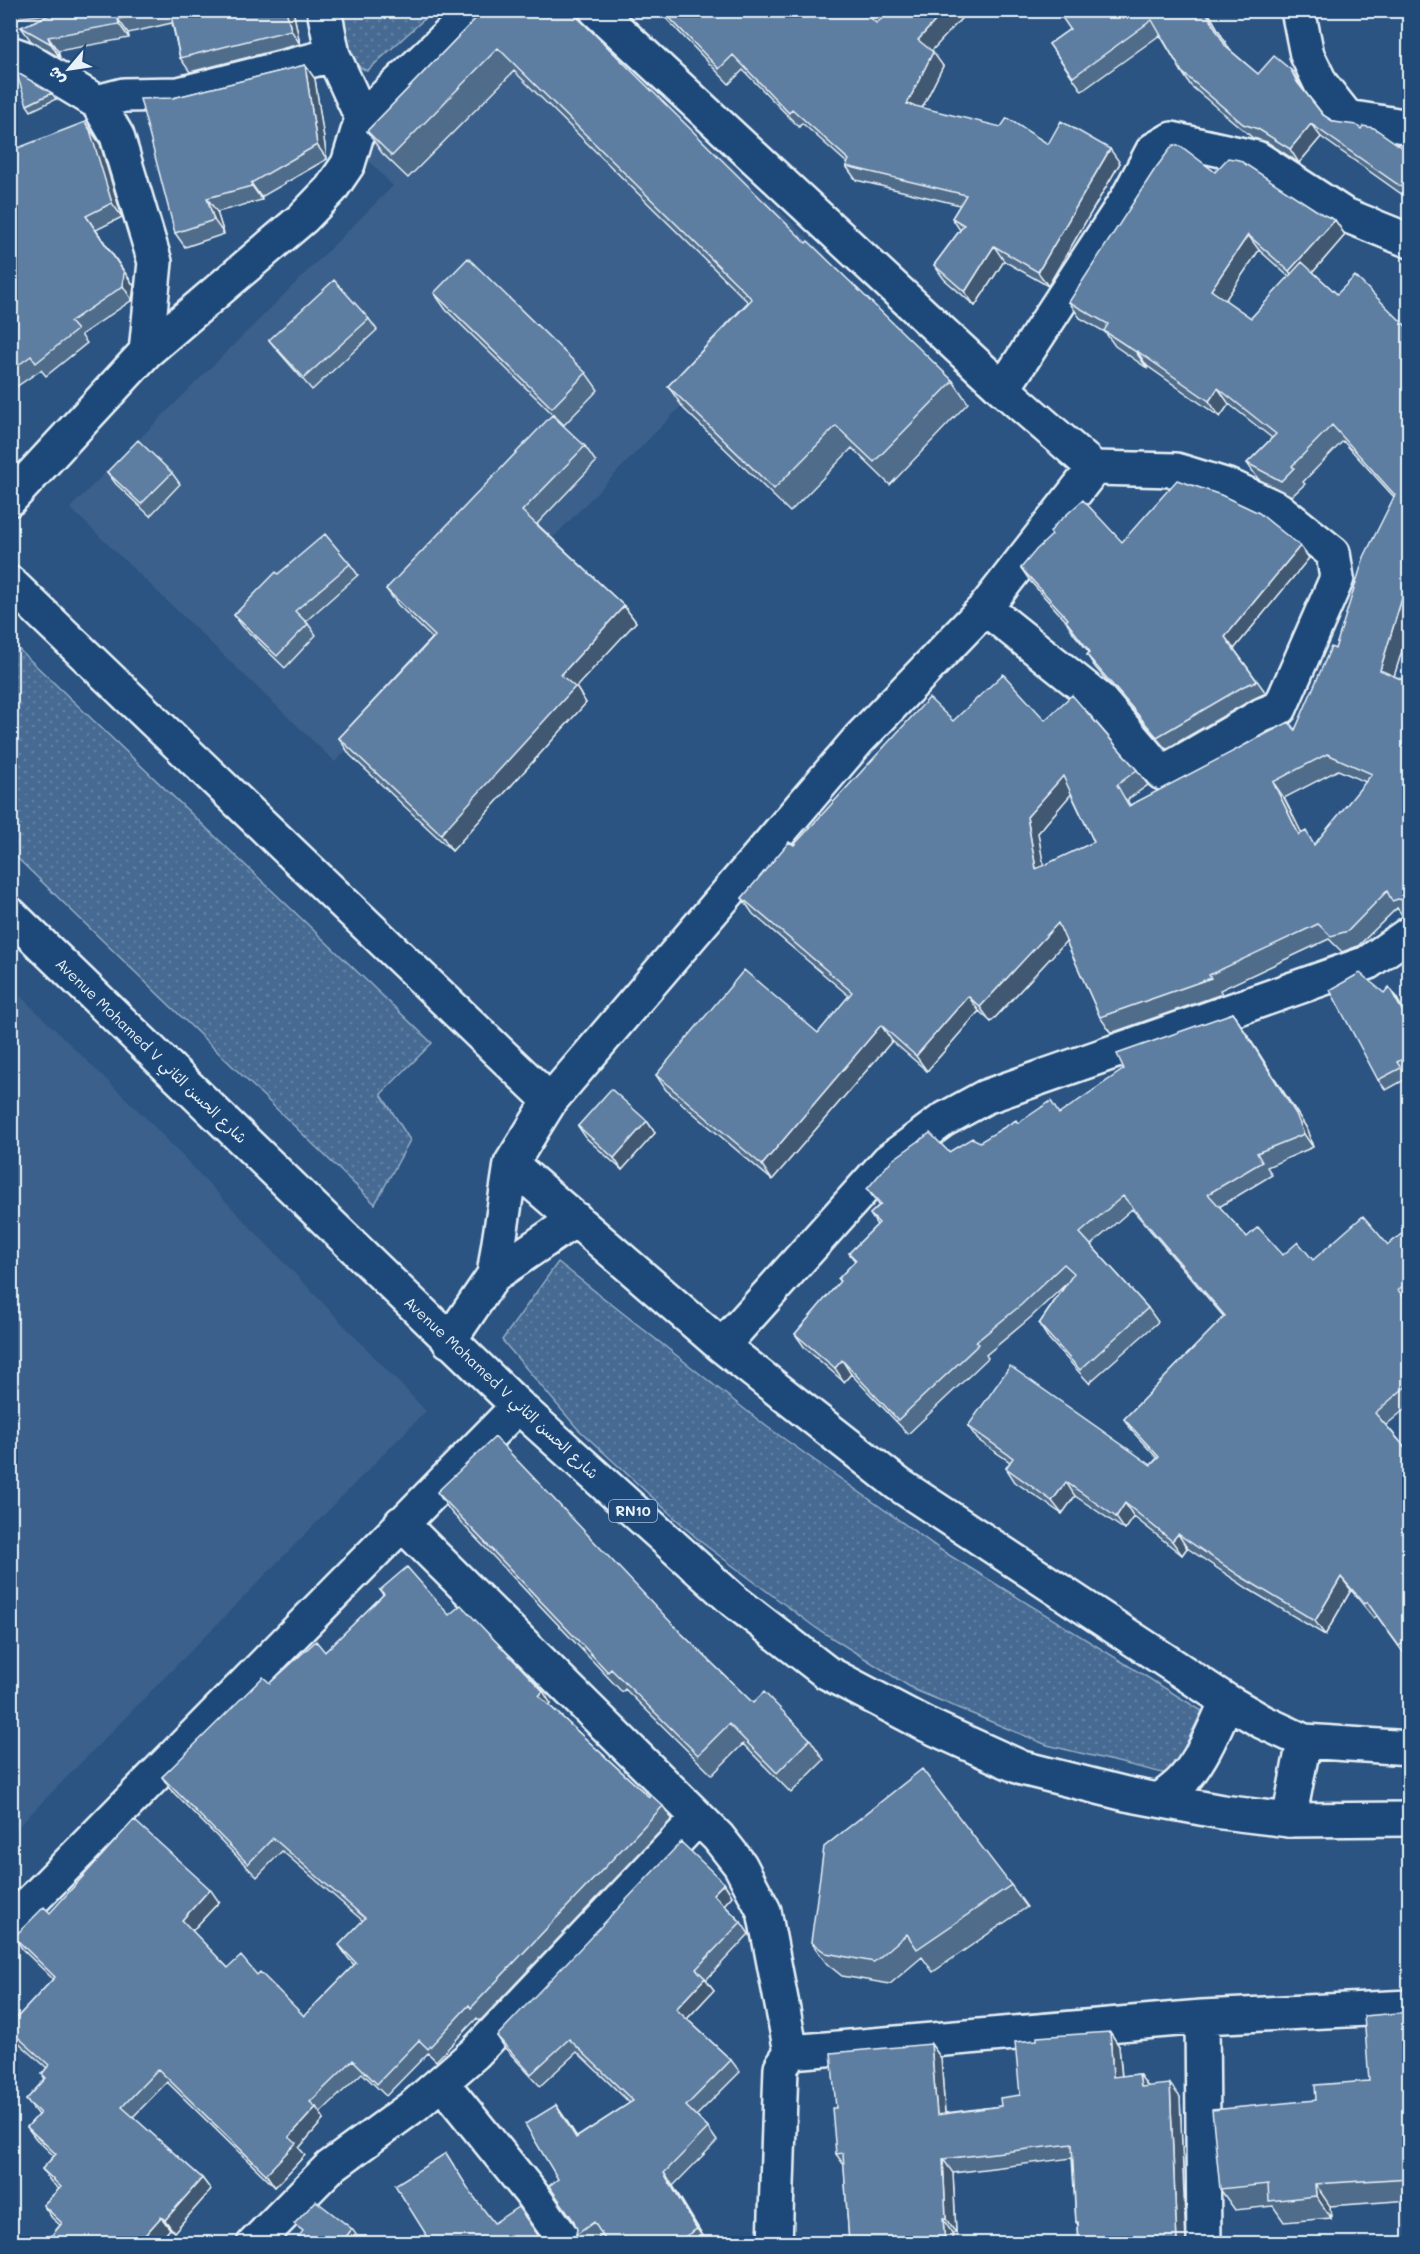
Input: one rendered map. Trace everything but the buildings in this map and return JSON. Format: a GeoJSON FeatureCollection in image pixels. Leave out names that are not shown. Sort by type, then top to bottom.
{"type":"FeatureCollection","features":[{"type":"Feature","properties":{"kind":"street"},"geometry":{"type":"LineString","coordinates":[[324,10],[333,55],[362,118]]}},
{"type":"Feature","properties":{"kind":"street"},"geometry":{"type":"LineString","coordinates":[[10,499],[146,352],[303,218],[331,189],[348,165],[362,118],[475,10]]}},
{"type":"Feature","properties":{"kind":"street"},"geometry":{"type":"LineString","coordinates":[[596,10],[1003,389],[1094,468],[1176,470],[1231,487],[1278,509],[1333,553],[1337,578],[1280,708],[1262,715],[1162,773],[1099,699],[985,608]]}},
{"type":"Feature","properties":{"kind":"street"},"geometry":{"type":"LineString","coordinates":[[1298,10],[1307,55],[1321,84],[1347,117],[1410,127]]}},
{"type":"Feature","properties":{"kind":"street"},"geometry":{"type":"LineString","coordinates":[[10,53],[24,58],[97,102],[117,135],[155,261],[146,352]]}},
{"type":"Feature","properties":{"kind":"street"},"geometry":{"type":"LineString","coordinates":[[97,102],[124,95],[179,94],[333,55]]}},
{"type":"Feature","properties":{"kind":"street"},"geometry":{"type":"LineString","coordinates":[[1003,389],[1127,199],[1153,150],[1172,139],[1257,158],[1343,214],[1410,241]]}},
{"type":"Feature","properties":{"kind":"street"},"geometry":{"type":"LineString","coordinates":[[494,1275],[511,1164],[550,1101],[858,739],[985,608],[1094,468]]}},
{"type":"Feature","properties":{"kind":"street"},"geometry":{"type":"LineString","coordinates":[[10,583],[550,1101]]}},
{"type":"Feature","properties":{"kind":"street","name":"Avenue Mohamed V شارع الحسن الثاني"},"geometry":{"type":"LineString","coordinates":[[10,914],[518,1406],[733,1600],[826,1672],[926,1724],[1022,1768],[1126,1794],[1222,1812],[1289,1821],[1410,1819]]}},
{"type":"Feature","properties":{"kind":"street"},"geometry":{"type":"LineString","coordinates":[[722,1346],[888,1161],[943,1120],[985,1097],[1367,963],[1410,933]]}},
{"type":"Feature","properties":{"kind":"street"},"geometry":{"type":"LineString","coordinates":[[511,1164],[722,1346],[898,1484],[1227,1701],[1263,1722],[1304,1741],[1410,1748]]}},
{"type":"Feature","properties":{"kind":"street"},"geometry":{"type":"LineString","coordinates":[[449,1341],[494,1275],[576,1219]]}},
{"type":"Feature","properties":{"kind":"street"},"geometry":{"type":"LineString","coordinates":[[10,1923],[518,1406]]}},
{"type":"Feature","properties":{"kind":"street"},"geometry":{"type":"LineString","coordinates":[[401,1523],[718,1836],[740,1865],[764,1911],[791,2052],[781,2067],[775,2244]]}},
{"type":"Feature","properties":{"kind":"street"},"geometry":{"type":"LineString","coordinates":[[1160,1800],[1183,1780],[1195,1765],[1208,1744],[1227,1701]]}},
{"type":"Feature","properties":{"kind":"street"},"geometry":{"type":"LineString","coordinates":[[1289,1821],[1304,1741]]}},
{"type":"Feature","properties":{"kind":"street"},"geometry":{"type":"LineString","coordinates":[[254,2244],[330,2167],[415,2105],[475,2053],[698,1818]]}},
{"type":"Feature","properties":{"kind":"street"},"geometry":{"type":"LineString","coordinates":[[791,2052],[1202,2017],[1410,2007]]}},
{"type":"Feature","properties":{"kind":"street"},"geometry":{"type":"LineString","coordinates":[[1202,2017],[1204,2244]]}},
{"type":"Feature","properties":{"kind":"street"},"geometry":{"type":"LineString","coordinates":[[442,2082],[530,2192],[567,2244]]}},
{"type":"Feature","properties":{"kind":"shaded area"},"geometry":{"type":"Polygon","coordinates":[[[340,11],[433,11],[367,71],[349,61],[340,11]]]}},
{"type":"Feature","properties":{"kind":"shaded area"},"geometry":{"type":"Polygon","coordinates":[[[507,11],[570,11],[827,256],[335,762],[70,508],[393,186],[363,155],[507,11]]]}},
{"type":"Feature","properties":{"kind":"shaded area"},"geometry":{"type":"Polygon","coordinates":[[[10,641],[432,1043],[381,1094],[410,1140],[375,1204],[11,852],[10,641]]]}},
{"type":"Feature","properties":{"kind":"shaded area"},"geometry":{"type":"Polygon","coordinates":[[[10,986],[147,1119],[426,1411],[11,1834],[10,986]]]}},
{"type":"Feature","properties":{"kind":"shaded area"},"geometry":{"type":"Polygon","coordinates":[[[558,1262],[766,1426],[944,1552],[1202,1711],[1171,1775],[1047,1745],[915,1690],[816,1628],[701,1542],[577,1428],[502,1340],[558,1262]]]}}]}
